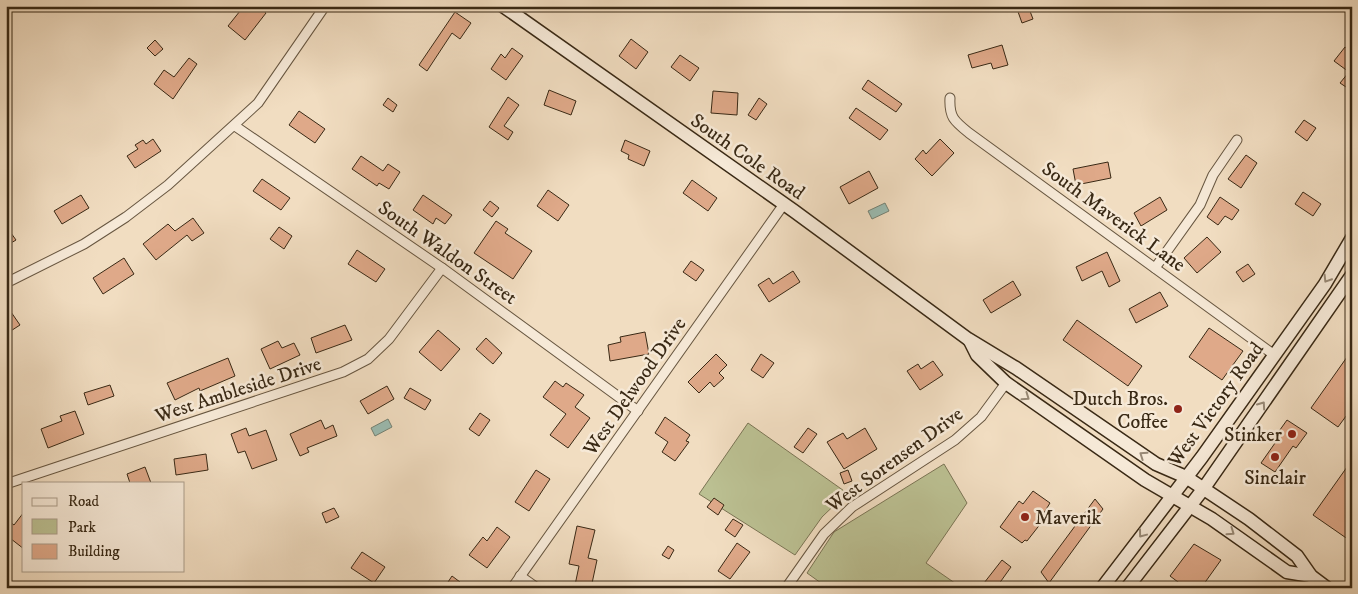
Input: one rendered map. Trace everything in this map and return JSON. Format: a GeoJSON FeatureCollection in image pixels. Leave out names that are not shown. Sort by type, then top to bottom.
{"type":"FeatureCollection","features":[{"type":"Feature","properties":{"kind":"main road","name":"South Cole Road"},"geometry":{"type":"LineString","coordinates":[[503,6],[784,204],[968,338],[1156,464],[1186,477],[1204,488],[1297,556],[1311,576],[1328,588]]}},
{"type":"Feature","properties":{"kind":"main road","name":"West Victory Road"},"geometry":{"type":"LineString","coordinates":[[1102,588],[1186,477],[1325,284],[1352,238]]}},
{"type":"Feature","properties":{"kind":"main road","name":"West Victory Road"},"geometry":{"type":"LineString","coordinates":[[1127,588],[1204,488],[1352,275]]}},
{"type":"Feature","properties":{"kind":"main road","name":"South Cole Road"},"geometry":{"type":"LineString","coordinates":[[968,338],[977,355],[1006,383],[1145,480],[1212,519],[1287,572],[1311,576]]}},
{"type":"Feature","properties":{"kind":"main road","name":"South Cole Road"},"geometry":{"type":"LineString","coordinates":[[1006,383],[1030,382],[1045,388]]}},
{"type":"Feature","properties":{"kind":"street"},"geometry":{"type":"LineString","coordinates":[[6,283],[84,244],[168,186],[258,103],[325,6]]}},
{"type":"Feature","properties":{"kind":"street","name":"South Maverick Lane"},"geometry":{"type":"LineString","coordinates":[[950,98],[949,112],[957,124],[1273,354]]}},
{"type":"Feature","properties":{"kind":"street","name":"South Waldon Street"},"geometry":{"type":"LineString","coordinates":[[235,126],[442,268],[638,410]]}},
{"type":"Feature","properties":{"kind":"street"},"geometry":{"type":"LineString","coordinates":[[1156,268],[1200,205],[1213,176],[1237,140]]}},
{"type":"Feature","properties":{"kind":"street","name":"West Delwood Drive"},"geometry":{"type":"LineString","coordinates":[[512,588],[784,204]]}},
{"type":"Feature","properties":{"kind":"street","name":"West Ambleside Drive"},"geometry":{"type":"LineString","coordinates":[[6,484],[343,372],[368,359],[389,339],[442,268]]}},
{"type":"Feature","properties":{"kind":"street","name":"West Sorensen Drive"},"geometry":{"type":"LineString","coordinates":[[786,588],[824,534],[852,507],[954,440],[981,417],[1006,383]]}},
{"type":"Feature","properties":{"kind":"street"},"geometry":{"type":"LineString","coordinates":[[520,576],[537,588]]}},
{"type":"Feature","properties":{"kind":"green space"},"geometry":{"type":"Polygon","coordinates":[[[748,423],[847,493],[822,517],[795,555],[699,494],[748,423]]]}},
{"type":"Feature","properties":{"kind":"green space"},"geometry":{"type":"Polygon","coordinates":[[[944,464],[967,503],[926,563],[962,588],[828,588],[807,573],[834,532],[944,464]]]}},
{"type":"Feature","properties":{"kind":"water"},"geometry":{"type":"Polygon","coordinates":[[[885,203],[889,211],[872,219],[868,211],[885,203]]]}},
{"type":"Feature","properties":{"kind":"water"},"geometry":{"type":"Polygon","coordinates":[[[388,419],[392,427],[375,436],[371,428],[388,419]]]}},
{"type":"Feature","properties":{"kind":"building"},"geometry":{"type":"Polygon","coordinates":[[[244,6],[258,6],[266,13],[245,40],[228,26],[244,6]]]}},
{"type":"Feature","properties":{"kind":"building"},"geometry":{"type":"Polygon","coordinates":[[[1016,6],[1028,6],[1033,19],[1022,23],[1016,6]]]}},
{"type":"Feature","properties":{"kind":"building"},"geometry":{"type":"Polygon","coordinates":[[[455,12],[471,23],[460,39],[452,33],[427,71],[419,65],[455,12]]]}},
{"type":"Feature","properties":{"kind":"building"},"geometry":{"type":"Polygon","coordinates":[[[631,39],[648,52],[636,69],[619,56],[631,39]]]}},
{"type":"Feature","properties":{"kind":"building"},"geometry":{"type":"Polygon","coordinates":[[[155,40],[163,49],[155,56],[147,48],[155,40]]]}},
{"type":"Feature","properties":{"kind":"building"},"geometry":{"type":"Polygon","coordinates":[[[1002,45],[1008,65],[993,69],[991,63],[972,68],[968,55],[1002,45]]]}},
{"type":"Feature","properties":{"kind":"building"},"geometry":{"type":"Polygon","coordinates":[[[1345,47],[1352,52],[1352,91],[1340,83],[1349,72],[1334,61],[1345,47]]]}},
{"type":"Feature","properties":{"kind":"building"},"geometry":{"type":"Polygon","coordinates":[[[512,48],[523,56],[506,80],[491,69],[501,54],[505,58],[512,48]]]}},
{"type":"Feature","properties":{"kind":"building"},"geometry":{"type":"Polygon","coordinates":[[[680,55],[699,68],[690,81],[671,67],[680,55]]]}},
{"type":"Feature","properties":{"kind":"building"},"geometry":{"type":"Polygon","coordinates":[[[189,58],[197,64],[173,99],[154,84],[164,70],[174,77],[189,58]]]}},
{"type":"Feature","properties":{"kind":"building"},"geometry":{"type":"Polygon","coordinates":[[[868,80],[902,104],[896,112],[862,89],[868,80]]]}},
{"type":"Feature","properties":{"kind":"building"},"geometry":{"type":"Polygon","coordinates":[[[549,90],[576,101],[571,115],[544,105],[549,90]]]}},
{"type":"Feature","properties":{"kind":"building"},"geometry":{"type":"Polygon","coordinates":[[[713,91],[738,93],[737,115],[711,113],[713,91]]]}},
{"type":"Feature","properties":{"kind":"building"},"geometry":{"type":"Polygon","coordinates":[[[508,97],[519,105],[504,126],[513,132],[508,140],[489,127],[508,97]]]}},
{"type":"Feature","properties":{"kind":"building"},"geometry":{"type":"Polygon","coordinates":[[[388,98],[397,105],[393,112],[383,105],[388,98]]]}},
{"type":"Feature","properties":{"kind":"building"},"geometry":{"type":"Polygon","coordinates":[[[759,98],[767,104],[756,120],[748,115],[759,98]]]}},
{"type":"Feature","properties":{"kind":"building"},"geometry":{"type":"Polygon","coordinates":[[[856,108],[888,130],[880,140],[849,118],[856,108]]]}},
{"type":"Feature","properties":{"kind":"building"},"geometry":{"type":"Polygon","coordinates":[[[299,111],[325,129],[315,143],[289,125],[299,111]]]}},
{"type":"Feature","properties":{"kind":"building"},"geometry":{"type":"Polygon","coordinates":[[[1304,120],[1316,128],[1307,141],[1295,132],[1304,120]]]}},
{"type":"Feature","properties":{"kind":"building"},"geometry":{"type":"Polygon","coordinates":[[[153,139],[161,151],[135,168],[127,156],[138,149],[135,145],[143,140],[146,144],[153,139]]]}},
{"type":"Feature","properties":{"kind":"building"},"geometry":{"type":"Polygon","coordinates":[[[940,139],[954,153],[932,176],[915,159],[923,150],[926,154],[940,139]]]}},
{"type":"Feature","properties":{"kind":"building"},"geometry":{"type":"Polygon","coordinates":[[[625,140],[650,151],[644,166],[628,159],[629,155],[621,151],[625,140]]]}},
{"type":"Feature","properties":{"kind":"building"},"geometry":{"type":"Polygon","coordinates":[[[1246,155],[1257,163],[1241,188],[1228,179],[1246,155]]]}},
{"type":"Feature","properties":{"kind":"building"},"geometry":{"type":"Polygon","coordinates":[[[361,156],[383,171],[388,164],[400,172],[389,189],[379,183],[377,186],[352,169],[361,156]]]}},
{"type":"Feature","properties":{"kind":"building"},"geometry":{"type":"Polygon","coordinates":[[[1108,162],[1111,178],[1076,185],[1073,169],[1108,162]]]}},
{"type":"Feature","properties":{"kind":"building"},"geometry":{"type":"Polygon","coordinates":[[[869,171],[878,188],[849,204],[840,187],[869,171]]]}},
{"type":"Feature","properties":{"kind":"building"},"geometry":{"type":"Polygon","coordinates":[[[262,179],[290,198],[281,210],[253,191],[262,179]]]}},
{"type":"Feature","properties":{"kind":"building"},"geometry":{"type":"Polygon","coordinates":[[[692,180],[717,198],[708,211],[683,193],[692,180]]]}},
{"type":"Feature","properties":{"kind":"building"},"geometry":{"type":"Polygon","coordinates":[[[548,190],[569,205],[558,221],[537,206],[548,190]]]}},
{"type":"Feature","properties":{"kind":"building"},"geometry":{"type":"Polygon","coordinates":[[[1303,192],[1321,204],[1313,216],[1295,204],[1303,192]]]}},
{"type":"Feature","properties":{"kind":"building"},"geometry":{"type":"Polygon","coordinates":[[[81,195],[89,208],[62,224],[54,211],[81,195]]]}},
{"type":"Feature","properties":{"kind":"building"},"geometry":{"type":"Polygon","coordinates":[[[423,195],[452,215],[445,224],[436,218],[433,224],[413,210],[423,195]]]}},
{"type":"Feature","properties":{"kind":"building"},"geometry":{"type":"Polygon","coordinates":[[[1160,197],[1167,210],[1141,226],[1134,213],[1160,197]]]}},
{"type":"Feature","properties":{"kind":"building"},"geometry":{"type":"Polygon","coordinates":[[[1220,197],[1239,210],[1232,220],[1225,216],[1218,225],[1207,217],[1220,197]]]}},
{"type":"Feature","properties":{"kind":"building"},"geometry":{"type":"Polygon","coordinates":[[[490,201],[499,208],[492,217],[483,210],[490,201]]]}},
{"type":"Feature","properties":{"kind":"building"},"geometry":{"type":"Polygon","coordinates":[[[193,218],[204,233],[192,241],[187,235],[156,260],[143,244],[168,224],[175,231],[193,218]]]}},
{"type":"Feature","properties":{"kind":"building"},"geometry":{"type":"Polygon","coordinates":[[[496,221],[508,229],[505,233],[532,251],[513,279],[474,253],[496,221]]]}},
{"type":"Feature","properties":{"kind":"building"},"geometry":{"type":"Polygon","coordinates":[[[6,226],[16,240],[6,246],[6,226]]]}},
{"type":"Feature","properties":{"kind":"building"},"geometry":{"type":"Polygon","coordinates":[[[279,227],[292,236],[284,249],[270,239],[279,227]]]}},
{"type":"Feature","properties":{"kind":"building"},"geometry":{"type":"Polygon","coordinates":[[[1207,237],[1221,252],[1197,273],[1184,258],[1207,237]]]}},
{"type":"Feature","properties":{"kind":"building"},"geometry":{"type":"Polygon","coordinates":[[[357,250],[385,269],[376,282],[348,264],[357,250]]]}},
{"type":"Feature","properties":{"kind":"building"},"geometry":{"type":"Polygon","coordinates":[[[1107,252],[1120,281],[1109,287],[1102,271],[1082,281],[1076,267],[1107,252]]]}},
{"type":"Feature","properties":{"kind":"building"},"geometry":{"type":"Polygon","coordinates":[[[124,258],[134,274],[103,294],[93,278],[124,258]]]}},
{"type":"Feature","properties":{"kind":"building"},"geometry":{"type":"Polygon","coordinates":[[[691,261],[704,270],[696,281],[683,272],[691,261]]]}},
{"type":"Feature","properties":{"kind":"building"},"geometry":{"type":"Polygon","coordinates":[[[1248,264],[1255,274],[1243,282],[1236,272],[1248,264]]]}},
{"type":"Feature","properties":{"kind":"building"},"geometry":{"type":"Polygon","coordinates":[[[793,271],[800,282],[769,302],[758,285],[769,278],[773,284],[793,271]]]}},
{"type":"Feature","properties":{"kind":"building"},"geometry":{"type":"Polygon","coordinates":[[[1013,281],[1021,295],[991,313],[983,300],[1013,281]]]}},
{"type":"Feature","properties":{"kind":"building"},"geometry":{"type":"Polygon","coordinates":[[[1160,292],[1168,306],[1136,323],[1129,309],[1160,292]]]}},
{"type":"Feature","properties":{"kind":"building"},"geometry":{"type":"Polygon","coordinates":[[[11,312],[20,325],[6,334],[6,316],[11,312]]]}},
{"type":"Feature","properties":{"kind":"building"},"geometry":{"type":"Polygon","coordinates":[[[1077,320],[1142,366],[1128,386],[1063,340],[1077,320]]]}},
{"type":"Feature","properties":{"kind":"building"},"geometry":{"type":"Polygon","coordinates":[[[345,325],[352,340],[316,353],[311,338],[345,325]]]}},
{"type":"Feature","properties":{"kind":"building"},"geometry":{"type":"Polygon","coordinates":[[[1209,328],[1243,351],[1222,380],[1189,357],[1209,328]]]}},
{"type":"Feature","properties":{"kind":"building"},"geometry":{"type":"Polygon","coordinates":[[[438,330],[460,349],[441,371],[419,352],[438,330]]]}},
{"type":"Feature","properties":{"kind":"building"},"geometry":{"type":"Polygon","coordinates":[[[645,332],[649,354],[610,361],[608,345],[621,342],[620,337],[645,332]]]}},
{"type":"Feature","properties":{"kind":"building"},"geometry":{"type":"Polygon","coordinates":[[[486,338],[502,353],[493,364],[476,349],[486,338]]]}},
{"type":"Feature","properties":{"kind":"building"},"geometry":{"type":"Polygon","coordinates":[[[278,341],[282,348],[294,343],[300,355],[270,369],[261,349],[278,341]]]}},
{"type":"Feature","properties":{"kind":"building"},"geometry":{"type":"Polygon","coordinates":[[[1352,350],[1352,408],[1338,427],[1311,408],[1352,350]]]}},
{"type":"Feature","properties":{"kind":"building"},"geometry":{"type":"Polygon","coordinates":[[[716,354],[727,365],[719,373],[724,378],[714,387],[710,382],[699,393],[688,382],[716,354]]]}},
{"type":"Feature","properties":{"kind":"building"},"geometry":{"type":"Polygon","coordinates":[[[761,354],[774,363],[763,378],[751,370],[761,354]]]}},
{"type":"Feature","properties":{"kind":"building"},"geometry":{"type":"Polygon","coordinates":[[[228,358],[235,376],[200,391],[199,388],[175,400],[167,383],[228,358]]]}},
{"type":"Feature","properties":{"kind":"building"},"geometry":{"type":"Polygon","coordinates":[[[933,361],[943,375],[920,390],[907,371],[918,364],[921,369],[933,361]]]}},
{"type":"Feature","properties":{"kind":"building"},"geometry":{"type":"Polygon","coordinates":[[[555,381],[563,387],[566,383],[584,395],[575,407],[590,418],[568,448],[550,435],[566,414],[543,397],[555,381]]]}},
{"type":"Feature","properties":{"kind":"building"},"geometry":{"type":"Polygon","coordinates":[[[110,385],[114,396],[88,405],[84,393],[110,385]]]}},
{"type":"Feature","properties":{"kind":"building"},"geometry":{"type":"Polygon","coordinates":[[[387,386],[394,399],[368,414],[360,401],[387,386]]]}},
{"type":"Feature","properties":{"kind":"building"},"geometry":{"type":"Polygon","coordinates":[[[410,388],[431,400],[425,410],[404,398],[410,388]]]}},
{"type":"Feature","properties":{"kind":"building"},"geometry":{"type":"Polygon","coordinates":[[[75,411],[84,434],[48,448],[41,429],[62,421],[60,416],[75,411]]]}},
{"type":"Feature","properties":{"kind":"building"},"geometry":{"type":"Polygon","coordinates":[[[480,413],[490,420],[479,436],[469,429],[480,413]]]}},
{"type":"Feature","properties":{"kind":"building"},"geometry":{"type":"Polygon","coordinates":[[[665,417],[690,435],[686,441],[689,442],[675,461],[662,452],[668,442],[655,433],[665,417]]]}},
{"type":"Feature","properties":{"kind":"building"},"geometry":{"type":"Polygon","coordinates":[[[321,420],[325,429],[333,425],[337,436],[307,448],[309,452],[300,456],[290,434],[321,420]]]}},
{"type":"Feature","properties":{"kind":"building"},"geometry":{"type":"Polygon","coordinates":[[[1287,420],[1307,433],[1296,448],[1293,446],[1275,472],[1261,463],[1280,436],[1277,434],[1287,420]]]}},
{"type":"Feature","properties":{"kind":"building"},"geometry":{"type":"Polygon","coordinates":[[[246,428],[249,436],[266,430],[277,460],[252,469],[245,451],[238,453],[231,434],[246,428]]]}},
{"type":"Feature","properties":{"kind":"building"},"geometry":{"type":"Polygon","coordinates":[[[808,428],[817,434],[803,453],[794,447],[808,428]]]}},
{"type":"Feature","properties":{"kind":"building"},"geometry":{"type":"Polygon","coordinates":[[[865,428],[877,449],[844,469],[827,442],[843,433],[847,439],[865,428]]]}},
{"type":"Feature","properties":{"kind":"building"},"geometry":{"type":"Polygon","coordinates":[[[206,454],[208,470],[176,475],[174,459],[206,454]]]}},
{"type":"Feature","properties":{"kind":"building"},"geometry":{"type":"Polygon","coordinates":[[[1352,460],[1352,542],[1313,515],[1352,460]]]}},
{"type":"Feature","properties":{"kind":"building"},"geometry":{"type":"Polygon","coordinates":[[[145,467],[151,482],[130,482],[127,474],[145,467]]]}},
{"type":"Feature","properties":{"kind":"building"},"geometry":{"type":"Polygon","coordinates":[[[536,470],[550,479],[529,511],[515,502],[536,470]]]}},
{"type":"Feature","properties":{"kind":"building"},"geometry":{"type":"Polygon","coordinates":[[[848,470],[852,481],[844,484],[840,473],[848,470]]]}},
{"type":"Feature","properties":{"kind":"building","name":"Maverik"},"geometry":{"type":"Polygon","coordinates":[[[1033,491],[1050,503],[1042,516],[1045,518],[1027,541],[1025,540],[1022,543],[1000,527],[1019,501],[1023,504],[1033,491]]]}},
{"type":"Feature","properties":{"kind":"building"},"geometry":{"type":"Polygon","coordinates":[[[714,498],[724,505],[718,515],[707,507],[714,498]]]}},
{"type":"Feature","properties":{"kind":"building"},"geometry":{"type":"Polygon","coordinates":[[[1095,499],[1103,509],[1049,583],[1041,572],[1095,499]]]}},
{"type":"Feature","properties":{"kind":"building"},"geometry":{"type":"Polygon","coordinates":[[[334,508],[339,517],[326,523],[322,513],[334,508]]]}},
{"type":"Feature","properties":{"kind":"building"},"geometry":{"type":"Polygon","coordinates":[[[22,515],[22,547],[6,535],[6,527],[10,522],[14,525],[22,515]]]}},
{"type":"Feature","properties":{"kind":"building"},"geometry":{"type":"Polygon","coordinates":[[[733,519],[743,525],[735,537],[725,530],[733,519]]]}},
{"type":"Feature","properties":{"kind":"building"},"geometry":{"type":"Polygon","coordinates":[[[577,526],[595,530],[588,558],[597,560],[591,588],[575,585],[579,566],[569,564],[577,526]]]}},
{"type":"Feature","properties":{"kind":"building"},"geometry":{"type":"Polygon","coordinates":[[[497,527],[510,537],[487,568],[469,555],[483,537],[487,541],[497,527]]]}},
{"type":"Feature","properties":{"kind":"building"},"geometry":{"type":"Polygon","coordinates":[[[737,543],[750,552],[730,579],[718,571],[737,543]]]}},
{"type":"Feature","properties":{"kind":"building"},"geometry":{"type":"Polygon","coordinates":[[[1194,544],[1221,560],[1201,588],[1186,588],[1170,576],[1194,544]]]}},
{"type":"Feature","properties":{"kind":"building"},"geometry":{"type":"Polygon","coordinates":[[[668,546],[674,550],[669,559],[662,555],[668,546]]]}},
{"type":"Feature","properties":{"kind":"building"},"geometry":{"type":"Polygon","coordinates":[[[362,552],[385,567],[374,583],[351,568],[362,552]]]}},
{"type":"Feature","properties":{"kind":"building"},"geometry":{"type":"Polygon","coordinates":[[[1002,560],[1011,567],[996,588],[990,588],[984,583],[1002,560]]]}},
{"type":"Feature","properties":{"kind":"building"},"geometry":{"type":"Polygon","coordinates":[[[452,576],[460,582],[457,588],[444,588],[452,576]]]}},
{"type":"Feature","properties":{"kind":"place","name":"Dutch Bros. Coffee"},"geometry":{"type":"Point","coordinates":[1178,409]}},
{"type":"Feature","properties":{"kind":"place","name":"Stinker"},"geometry":{"type":"Point","coordinates":[1292,434]}},
{"type":"Feature","properties":{"kind":"place","name":"Sinclair"},"geometry":{"type":"Point","coordinates":[1275,457]}},
{"type":"Feature","properties":{"kind":"place","name":"Maverik"},"geometry":{"type":"Point","coordinates":[1025,517]}}]}
